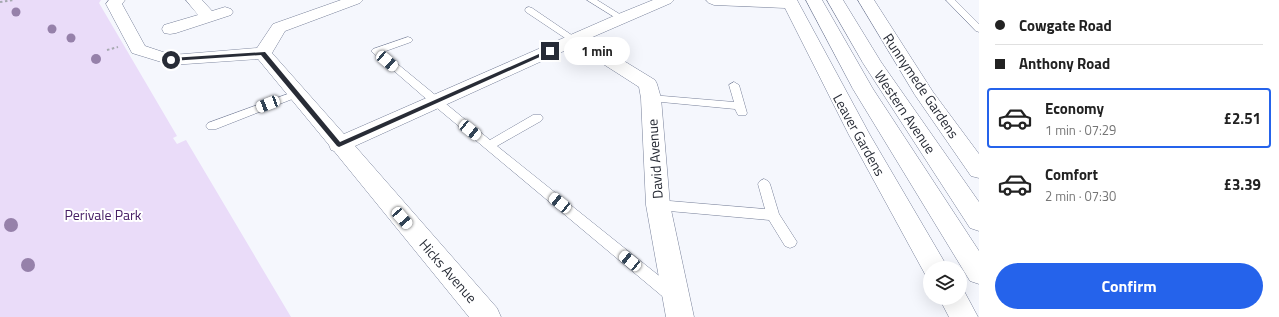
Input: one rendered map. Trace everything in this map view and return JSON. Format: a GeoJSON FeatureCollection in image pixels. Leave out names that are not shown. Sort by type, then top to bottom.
{"type":"FeatureCollection","features":[{"type":"Feature","properties":{"kind":"main road"},"geometry":{"type":"LineString","coordinates":[[117,0],[114,4],[138,49],[171,60],[263,53],[279,28],[355,0]]}},
{"type":"Feature","properties":{"kind":"main road"},"geometry":{"type":"LineString","coordinates":[[194,0],[208,17]]}},
{"type":"Feature","properties":{"kind":"main road"},"geometry":{"type":"LineString","coordinates":[[339,145],[622,18],[666,0]]}},
{"type":"Feature","properties":{"kind":"main road"},"geometry":{"type":"LineString","coordinates":[[714,0],[794,1],[830,50],[863,89]]}},
{"type":"Feature","properties":{"kind":"main road"},"geometry":{"type":"LineString","coordinates":[[814,0],[863,89]]}},
{"type":"Feature","properties":{"kind":"main road","name":"Western Avenue"},"geometry":{"type":"LineString","coordinates":[[835,0],[872,63],[979,221]]}},
{"type":"Feature","properties":{"kind":"main road"},"geometry":{"type":"LineString","coordinates":[[848,0],[853,9],[872,63]]}},
{"type":"Feature","properties":{"kind":"main road","name":"Runnymede Gardens"},"geometry":{"type":"LineString","coordinates":[[866,0],[925,95],[979,170]]}},
{"type":"Feature","properties":{"kind":"main road","name":"Leaver Gardens"},"geometry":{"type":"LineString","coordinates":[[794,1],[825,73],[878,170],[931,261]]}},
{"type":"Feature","properties":{"kind":"main road"},"geometry":{"type":"LineString","coordinates":[[170,29],[225,12]]}},
{"type":"Feature","properties":{"kind":"main road","name":"David Avenue"},"geometry":{"type":"LineString","coordinates":[[575,40],[648,84],[651,98],[658,205],[679,308]]}},
{"type":"Feature","properties":{"kind":"main road","name":"Hicks Avenue"},"geometry":{"type":"LineString","coordinates":[[263,53],[339,145],[487,317]]}},
{"type":"Feature","properties":{"kind":"main road","name":"Western Avenue"},"geometry":{"type":"LineString","coordinates":[[863,89],[979,273]]}},
{"type":"Feature","properties":{"kind":"main road"},"geometry":{"type":"LineString","coordinates":[[957,305],[964,317]]}},
{"type":"Feature","properties":{"kind":"lane"},"geometry":{"type":"LineString","coordinates":[[591,0],[622,18]]}},
{"type":"Feature","properties":{"kind":"lane"},"geometry":{"type":"LineString","coordinates":[[950,0],[979,29]]}},
{"type":"Feature","properties":{"kind":"lane"},"geometry":{"type":"LineString","coordinates":[[529,10],[575,40]]}},
{"type":"Feature","properties":{"kind":"lane"},"geometry":{"type":"LineString","coordinates":[[408,40],[376,51],[489,145],[679,308]]}},
{"type":"Feature","properties":{"kind":"lane"},"geometry":{"type":"LineString","coordinates":[[651,98],[741,110],[734,85]]}},
{"type":"Feature","properties":{"kind":"lane"},"geometry":{"type":"LineString","coordinates":[[212,126],[296,94]]}},
{"type":"Feature","properties":{"kind":"lane"},"geometry":{"type":"LineString","coordinates":[[489,145],[537,118]]}},
{"type":"Feature","properties":{"kind":"lane"},"geometry":{"type":"LineString","coordinates":[[764,184],[773,214],[790,242]]}},
{"type":"Feature","properties":{"kind":"lane"},"geometry":{"type":"LineString","coordinates":[[658,205],[773,214]]}},
{"type":"Feature","properties":{"kind":"path"},"geometry":{"type":"LineString","coordinates":[[0,2],[14,0]]}},
{"type":"Feature","properties":{"kind":"green space","name":"Perivale Park"},"geometry":{"type":"Polygon","coordinates":[[[0,0],[101,0],[99,3],[177,136],[173,138],[177,144],[186,140],[291,317],[0,317],[0,0]]]}},
{"type":"Feature","properties":{"kind":"route"},"geometry":{"type":"LineString","coordinates":[[171,60],[263,53],[339,145],[550,51]]}}]}
